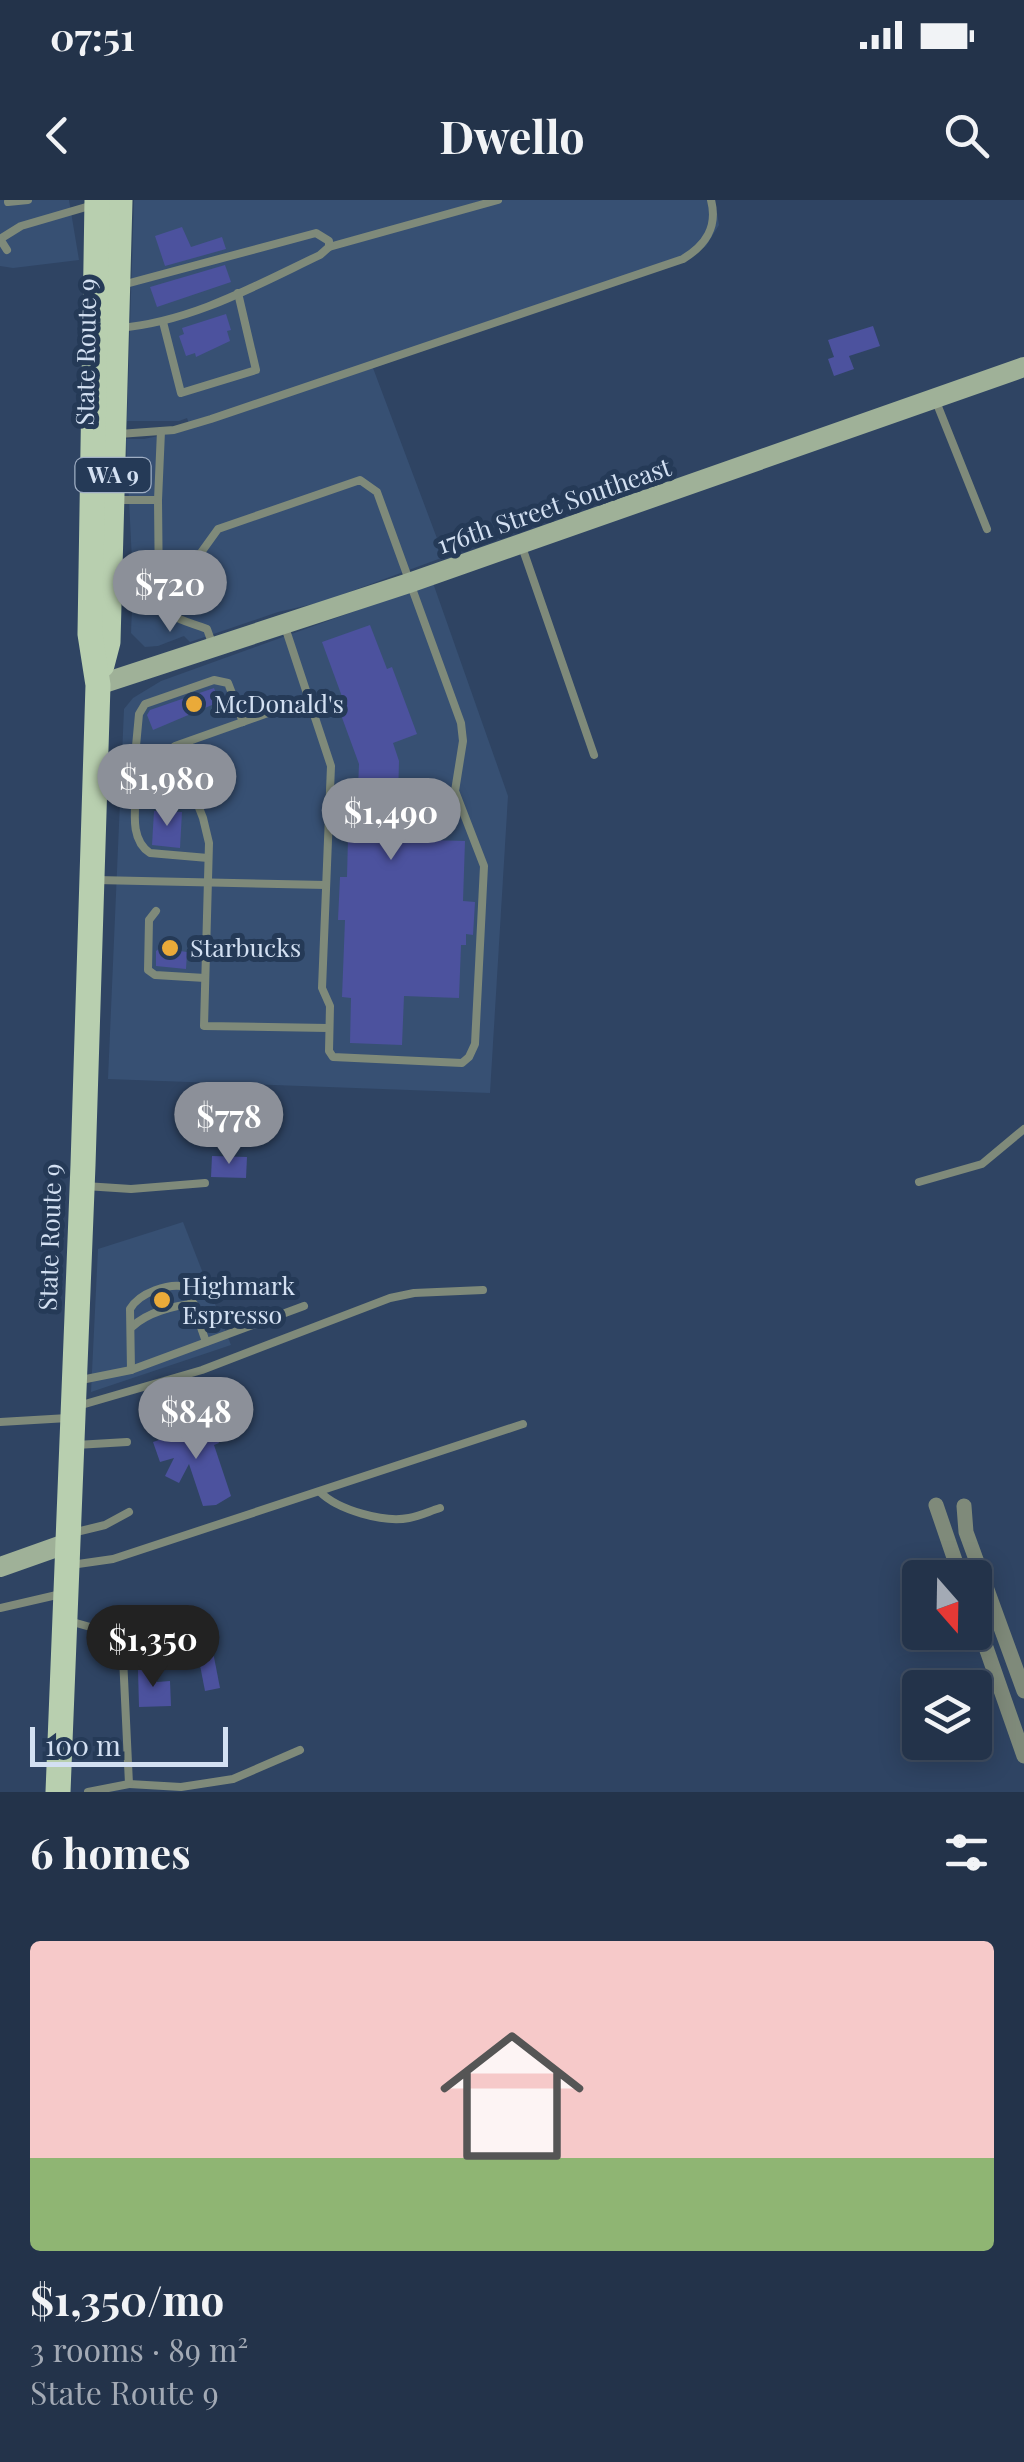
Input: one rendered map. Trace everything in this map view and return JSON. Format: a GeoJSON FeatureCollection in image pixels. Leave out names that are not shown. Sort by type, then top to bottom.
{"type":"FeatureCollection","features":[{"type":"Feature","properties":{"kind":"main road","name":"State Route 9"},"geometry":{"type":"LineString","coordinates":[[98,684],[108,642],[117,328],[117,286],[105,201]]}},
{"type":"Feature","properties":{"kind":"main road","name":"State Route 9"},"geometry":{"type":"LineString","coordinates":[[58,1792],[98,684],[90,634],[105,201]]}},
{"type":"Feature","properties":{"kind":"street","name":"176th Street Southeast"},"geometry":{"type":"LineString","coordinates":[[98,684],[409,584],[1024,367]]}},
{"type":"Feature","properties":{"kind":"street"},"geometry":{"type":"LineString","coordinates":[[936,1505],[956,1560]]}},
{"type":"Feature","properties":{"kind":"street"},"geometry":{"type":"LineString","coordinates":[[964,1506],[966,1532],[1024,1691]]}},
{"type":"Feature","properties":{"kind":"street"},"geometry":{"type":"LineString","coordinates":[[0,1567],[68,1548]]}},
{"type":"Feature","properties":{"kind":"street"},"geometry":{"type":"LineString","coordinates":[[987,1650],[1024,1756]]}},
{"type":"Feature","properties":{"kind":"lane"},"geometry":{"type":"LineString","coordinates":[[8,202],[28,200]]}},
{"type":"Feature","properties":{"kind":"lane"},"geometry":{"type":"LineString","coordinates":[[117,328],[162,322],[238,293],[320,255],[329,246],[498,200]]}},
{"type":"Feature","properties":{"kind":"lane"},"geometry":{"type":"LineString","coordinates":[[114,434],[162,431],[210,420],[683,259],[708,238],[714,222],[711,200]]}},
{"type":"Feature","properties":{"kind":"lane"},"geometry":{"type":"LineString","coordinates":[[7,250],[0,239],[21,226],[105,201]]}},
{"type":"Feature","properties":{"kind":"lane"},"geometry":{"type":"LineString","coordinates":[[117,286],[316,233],[323,235],[329,246]]}},
{"type":"Feature","properties":{"kind":"lane"},"geometry":{"type":"LineString","coordinates":[[162,322],[180,392],[256,370],[238,293]]}},
{"type":"Feature","properties":{"kind":"lane"},"geometry":{"type":"LineString","coordinates":[[935,399],[986,528]]}},
{"type":"Feature","properties":{"kind":"lane"},"geometry":{"type":"LineString","coordinates":[[162,431],[158,596],[163,610],[173,618],[207,629],[214,647]]}},
{"type":"Feature","properties":{"kind":"lane"},"geometry":{"type":"LineString","coordinates":[[158,555],[200,554],[218,529],[360,480],[377,492],[461,723],[463,740],[455,791],[484,866],[475,1044],[462,1063],[333,1057],[327,1046],[330,1006],[322,988],[331,766],[284,624]]}},
{"type":"Feature","properties":{"kind":"lane"},"geometry":{"type":"LineString","coordinates":[[112,500],[158,500]]}},
{"type":"Feature","properties":{"kind":"lane"},"geometry":{"type":"LineString","coordinates":[[521,544],[594,755]]}},
{"type":"Feature","properties":{"kind":"lane"},"geometry":{"type":"LineString","coordinates":[[136,746],[139,714],[145,704],[214,680],[228,684],[243,722]]}},
{"type":"Feature","properties":{"kind":"lane"},"geometry":{"type":"LineString","coordinates":[[310,698],[174,746],[208,830],[204,1026],[328,1028]]}},
{"type":"Feature","properties":{"kind":"lane"},"geometry":{"type":"LineString","coordinates":[[136,791],[135,830],[144,850],[208,858]]}},
{"type":"Feature","properties":{"kind":"lane"},"geometry":{"type":"LineString","coordinates":[[91,880],[326,885]]}},
{"type":"Feature","properties":{"kind":"lane"},"geometry":{"type":"LineString","coordinates":[[156,911],[149,920],[148,970],[154,975],[205,978]]}},
{"type":"Feature","properties":{"kind":"lane"},"geometry":{"type":"LineString","coordinates":[[919,1182],[982,1164],[1024,1129]]}},
{"type":"Feature","properties":{"kind":"lane"},"geometry":{"type":"LineString","coordinates":[[82,1186],[131,1189],[204,1183]]}},
{"type":"Feature","properties":{"kind":"lane"},"geometry":{"type":"LineString","coordinates":[[131,1370],[130,1309],[142,1296],[178,1284],[187,1286],[206,1342]]}},
{"type":"Feature","properties":{"kind":"lane"},"geometry":{"type":"LineString","coordinates":[[0,1422],[202,1370],[390,1298],[483,1290]]}},
{"type":"Feature","properties":{"kind":"lane"},"geometry":{"type":"LineString","coordinates":[[132,1327],[139,1320],[194,1304]]}},
{"type":"Feature","properties":{"kind":"lane"},"geometry":{"type":"LineString","coordinates":[[73,1402],[131,1370],[304,1306]]}},
{"type":"Feature","properties":{"kind":"lane"},"geometry":{"type":"LineString","coordinates":[[68,1548],[113,1559],[523,1424]]}},
{"type":"Feature","properties":{"kind":"lane"},"geometry":{"type":"LineString","coordinates":[[72,1446],[127,1442]]}},
{"type":"Feature","properties":{"kind":"lane"},"geometry":{"type":"LineString","coordinates":[[320,1492],[334,1506],[393,1518],[406,1519],[440,1508]]}},
{"type":"Feature","properties":{"kind":"lane"},"geometry":{"type":"LineString","coordinates":[[68,1548],[130,1512]]}},
{"type":"Feature","properties":{"kind":"lane"},"geometry":{"type":"LineString","coordinates":[[0,1608],[66,1593]]}},
{"type":"Feature","properties":{"kind":"lane"},"geometry":{"type":"LineString","coordinates":[[65,1620],[147,1644],[209,1642]]}},
{"type":"Feature","properties":{"kind":"lane"},"geometry":{"type":"LineString","coordinates":[[122,1636],[129,1784]]}},
{"type":"Feature","properties":{"kind":"lane"},"geometry":{"type":"LineString","coordinates":[[88,1792],[129,1784],[181,1788],[233,1778],[300,1750]]}},
{"type":"Feature","properties":{"kind":"shaded area"},"geometry":{"type":"Polygon","coordinates":[[[0,200],[69,200],[79,260],[0,266],[0,200]]]}},
{"type":"Feature","properties":{"kind":"shaded area"},"geometry":{"type":"Polygon","coordinates":[[[134,200],[715,200],[719,225],[706,246],[689,258],[373,368],[444,557],[322,602],[278,612],[190,642],[184,636],[145,647],[131,633],[133,581],[126,439],[191,429],[187,418],[127,421],[134,200]]]}},
{"type":"Feature","properties":{"kind":"shaded area"},"geometry":{"type":"Polygon","coordinates":[[[433,583],[508,796],[490,1093],[108,1079],[124,709],[133,698],[161,681],[433,583]]]}},
{"type":"Feature","properties":{"kind":"shaded area"},"geometry":{"type":"Polygon","coordinates":[[[183,1222],[231,1345],[91,1392],[98,1249],[183,1222]]]}},
{"type":"Feature","properties":{"kind":"building"},"geometry":{"type":"Polygon","coordinates":[[[182,227],[191,247],[222,237],[226,249],[165,266],[155,236],[182,227]]]}},
{"type":"Feature","properties":{"kind":"building"},"geometry":{"type":"Polygon","coordinates":[[[225,265],[231,282],[157,307],[150,287],[225,265]]]}},
{"type":"Feature","properties":{"kind":"building"},"geometry":{"type":"Polygon","coordinates":[[[226,314],[230,341],[196,357],[195,353],[186,356],[179,336],[184,334],[182,328],[226,314]]]}},
{"type":"Feature","properties":{"kind":"building"},"geometry":{"type":"Polygon","coordinates":[[[873,326],[880,346],[849,356],[854,369],[834,376],[828,359],[834,357],[828,340],[873,326]]]}},
{"type":"Feature","properties":{"kind":"building"},"geometry":{"type":"Polygon","coordinates":[[[370,625],[387,669],[392,667],[417,734],[393,743],[399,761],[397,839],[465,841],[463,901],[475,902],[473,935],[466,934],[466,945],[461,945],[459,998],[404,996],[402,1045],[350,1043],[351,998],[342,997],[345,920],[338,920],[340,877],[347,877],[348,838],[356,838],[359,764],[337,704],[344,702],[322,642],[370,625]]]}},
{"type":"Feature","properties":{"kind":"building"},"geometry":{"type":"Polygon","coordinates":[[[214,688],[219,702],[153,730],[147,715],[150,710],[214,688]]]}},
{"type":"Feature","properties":{"kind":"building"},"geometry":{"type":"Polygon","coordinates":[[[154,811],[182,812],[180,848],[152,845],[154,811]]]}},
{"type":"Feature","properties":{"kind":"building"},"geometry":{"type":"Polygon","coordinates":[[[160,948],[187,952],[186,969],[156,966],[156,951],[160,948]]]}},
{"type":"Feature","properties":{"kind":"building"},"geometry":{"type":"Polygon","coordinates":[[[212,1156],[247,1157],[246,1178],[211,1177],[212,1156]]]}},
{"type":"Feature","properties":{"kind":"building"},"geometry":{"type":"Polygon","coordinates":[[[212,1422],[219,1443],[214,1445],[231,1496],[216,1505],[203,1506],[189,1464],[179,1483],[165,1476],[174,1458],[160,1462],[153,1442],[212,1422]]]}},
{"type":"Feature","properties":{"kind":"building"},"geometry":{"type":"Polygon","coordinates":[[[213,1652],[220,1688],[205,1691],[198,1655],[213,1652]]]}},
{"type":"Feature","properties":{"kind":"building"},"geometry":{"type":"Polygon","coordinates":[[[138,1670],[157,1670],[157,1682],[170,1681],[171,1706],[139,1707],[138,1670]]]}},
{"type":"Feature","properties":{"kind":"place","name":"McDonald's"},"geometry":{"type":"Point","coordinates":[194,704]}},
{"type":"Feature","properties":{"kind":"place","name":"Starbucks"},"geometry":{"type":"Point","coordinates":[170,948]}},
{"type":"Feature","properties":{"kind":"place","name":"Highmark Espresso"},"geometry":{"type":"Point","coordinates":[162,1300]}}]}
